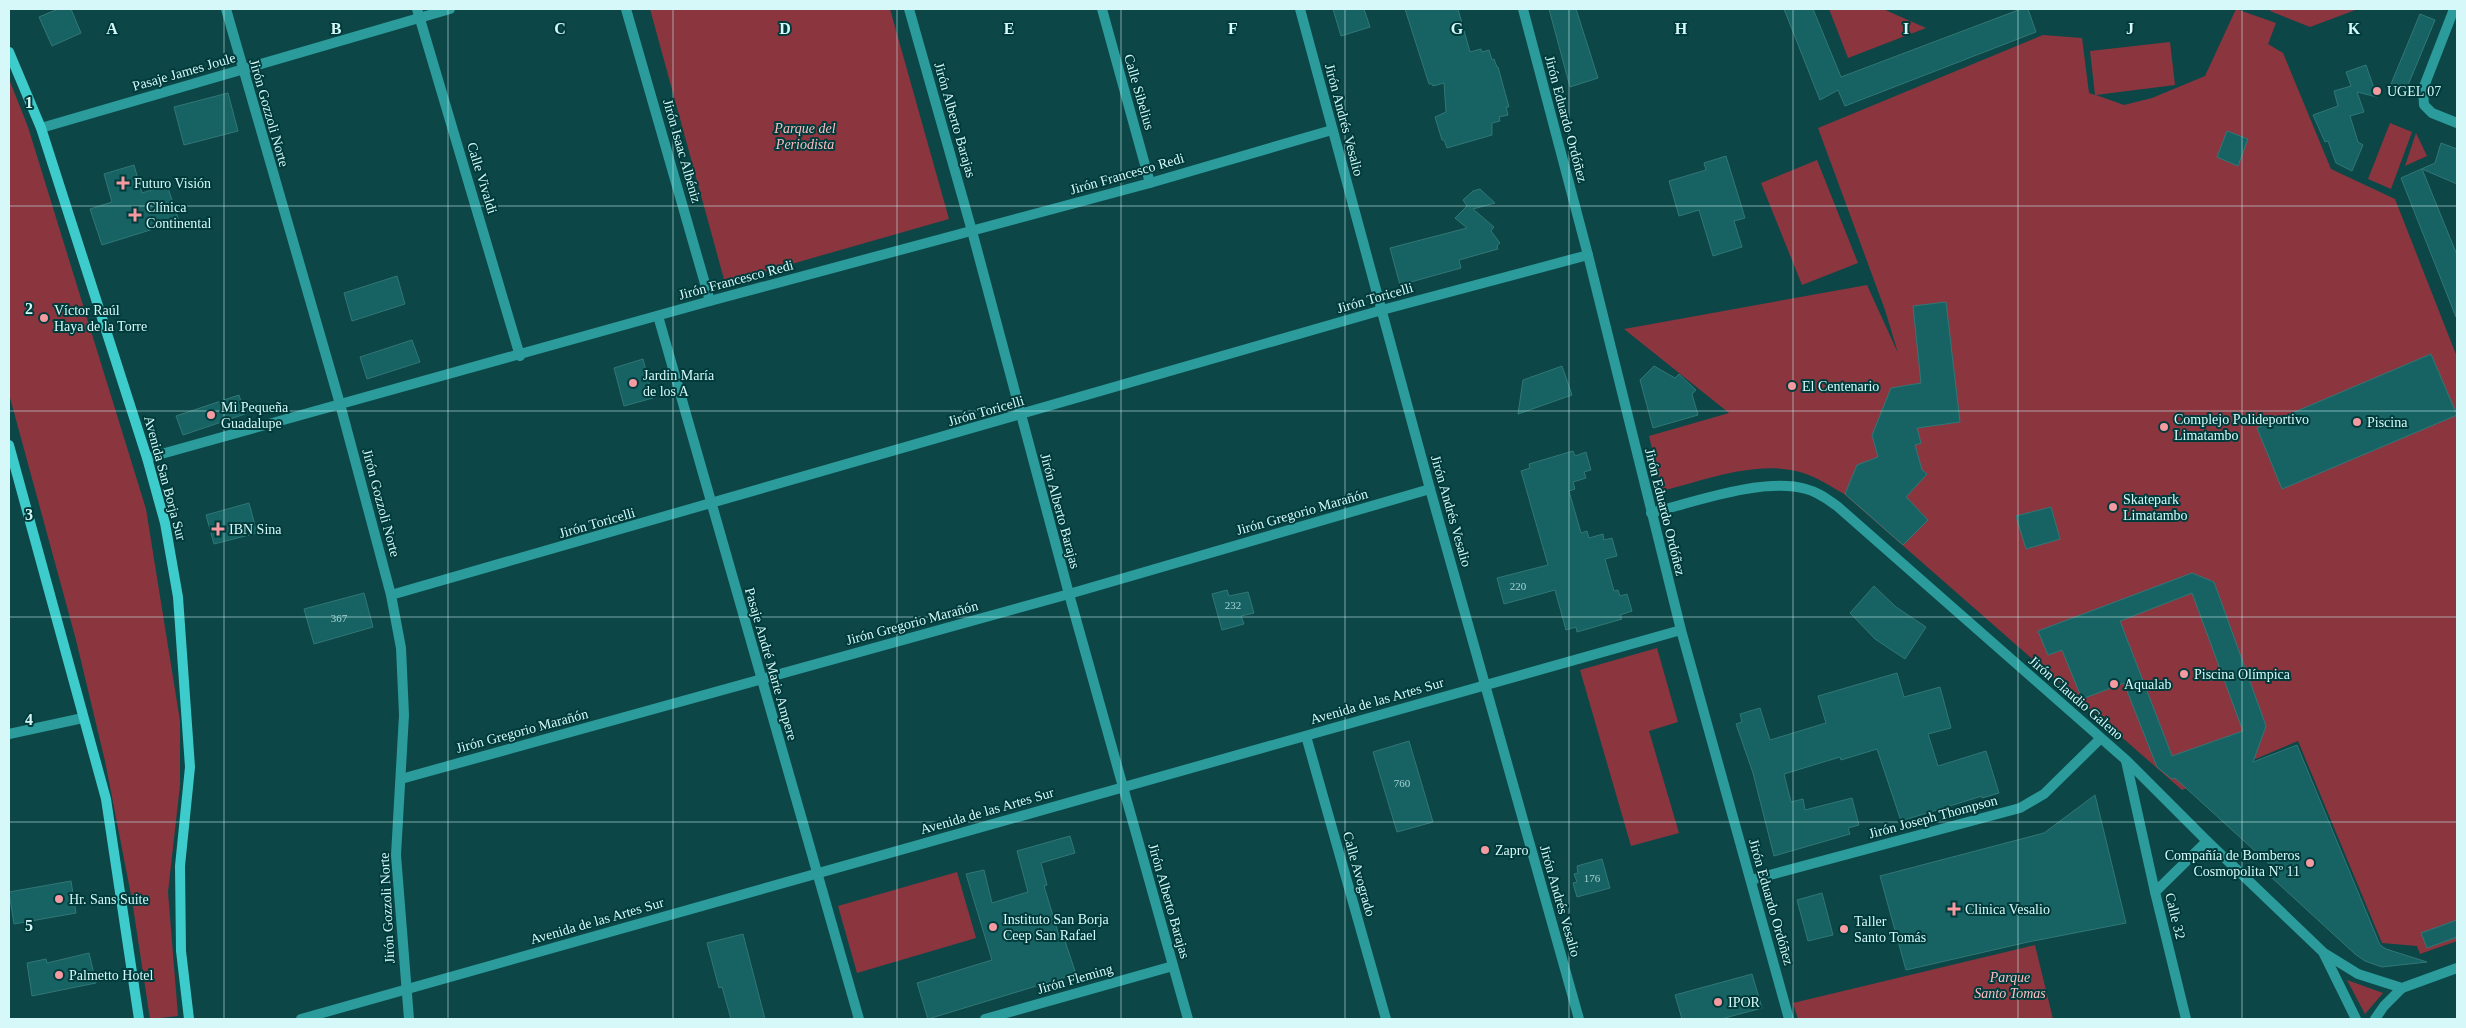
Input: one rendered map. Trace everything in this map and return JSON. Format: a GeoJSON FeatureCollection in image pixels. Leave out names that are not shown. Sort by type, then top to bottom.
{"type":"FeatureCollection","features":[{"type":"Feature","properties":{"kind":"main road","name":"Avenida San Borja Sur"},"geometry":{"type":"LineString","coordinates":[[9,52],[41,128],[147,458],[167,532],[178,597],[190,767],[180,866],[180,952],[189,1019]]}},
{"type":"Feature","properties":{"kind":"main road"},"geometry":{"type":"LineString","coordinates":[[9,444],[106,799],[140,1019]]}},
{"type":"Feature","properties":{"kind":"street","name":"Jirón Gozzoli Norte"},"geometry":{"type":"LineString","coordinates":[[226,9],[242,70],[340,404],[391,595],[401,658],[404,715],[396,855],[409,1019]]}},
{"type":"Feature","properties":{"kind":"street","name":"Pasaje James Joule"},"geometry":{"type":"LineString","coordinates":[[41,128],[242,70],[419,13],[450,9]]}},
{"type":"Feature","properties":{"kind":"street","name":"Jirón Isaac Albéniz"},"geometry":{"type":"LineString","coordinates":[[626,9],[710,301]]}},
{"type":"Feature","properties":{"kind":"street","name":"Jirón Alberto Barajas"},"geometry":{"type":"LineString","coordinates":[[909,9],[972,231],[1020,416],[1188,1019]]}},
{"type":"Feature","properties":{"kind":"street","name":"Calle Sibelius"},"geometry":{"type":"LineString","coordinates":[[1102,9],[1150,183]]}},
{"type":"Feature","properties":{"kind":"street","name":"Jirón Andrés Vesalio"},"geometry":{"type":"LineString","coordinates":[[1300,9],[1430,489],[1579,1019]]}},
{"type":"Feature","properties":{"kind":"street","name":"Jirón Eduardo Ordóñez"},"geometry":{"type":"LineString","coordinates":[[1523,9],[1588,255],[1681,630],[1789,1019]]}},
{"type":"Feature","properties":{"kind":"street"},"geometry":{"type":"LineString","coordinates":[[2454,9],[2423,90],[2424,105],[2432,113],[2457,123]]}},
{"type":"Feature","properties":{"kind":"street","name":"Calle Vivaldi"},"geometry":{"type":"LineString","coordinates":[[419,13],[520,356]]}},
{"type":"Feature","properties":{"kind":"street","name":"Jirón Francesco Redi"},"geometry":{"type":"LineString","coordinates":[[147,458],[520,356],[710,301],[1150,183],[1332,130]]}},
{"type":"Feature","properties":{"kind":"street","name":"Jirón Toricelli"},"geometry":{"type":"LineString","coordinates":[[391,595],[1020,416],[1382,310],[1588,255]]}},
{"type":"Feature","properties":{"kind":"street","name":"Pasaje André Marie Ampere"},"geometry":{"type":"LineString","coordinates":[[658,316],[710,505],[860,1019]]}},
{"type":"Feature","properties":{"kind":"street","name":"Jirón Claudio Galeno"},"geometry":{"type":"LineString","coordinates":[[1651,513],[1762,486],[1796,487],[1818,494],[1837,506],[2126,760],[2324,953],[2358,974],[2402,988]]}},
{"type":"Feature","properties":{"kind":"street","name":"Jirón Gregorio Marañón"},"geometry":{"type":"LineString","coordinates":[[401,779],[1069,594],[1430,489]]}},
{"type":"Feature","properties":{"kind":"street","name":"Avenida de las Artes Sur"},"geometry":{"type":"LineString","coordinates":[[301,1019],[1681,630]]}},
{"type":"Feature","properties":{"kind":"street"},"geometry":{"type":"LineString","coordinates":[[9,734],[83,718]]}},
{"type":"Feature","properties":{"kind":"street","name":"Calle Avogrado"},"geometry":{"type":"LineString","coordinates":[[1306,736],[1386,1019]]}},
{"type":"Feature","properties":{"kind":"street","name":"Jirón Joseph Thompson"},"geometry":{"type":"LineString","coordinates":[[1751,880],[2020,808],[2044,794],[2100,739]]}},
{"type":"Feature","properties":{"kind":"street","name":"Calle 32"},"geometry":{"type":"LineString","coordinates":[[2126,760],[2155,892],[2186,1019]]}},
{"type":"Feature","properties":{"kind":"street"},"geometry":{"type":"LineString","coordinates":[[2155,892],[2207,841]]}},
{"type":"Feature","properties":{"kind":"street"},"geometry":{"type":"LineString","coordinates":[[2324,953],[2356,1019]]}},
{"type":"Feature","properties":{"kind":"street","name":"Jirón Fleming"},"geometry":{"type":"LineString","coordinates":[[992,1018],[1173,966]]}},
{"type":"Feature","properties":{"kind":"street"},"geometry":{"type":"LineString","coordinates":[[2375,1019],[2384,1006],[2402,988],[2457,968]]}},
{"type":"Feature","properties":{"kind":"green space","name":"Parque del Periodista"},"geometry":{"type":"Polygon","coordinates":[[[650,9],[890,9],[949,219],[725,283],[650,9]]]}},
{"type":"Feature","properties":{"kind":"green space"},"geometry":{"type":"Polygon","coordinates":[[[1829,9],[1883,9],[1926,28],[1848,58],[1829,9]]]}},
{"type":"Feature","properties":{"kind":"green space","name":"Complejo Polideportivo Limatambo"},"geometry":{"type":"Polygon","coordinates":[[[2236,9],[2276,23],[2268,44],[2283,53],[2331,169],[2395,199],[2457,357],[2457,941],[2420,954],[2417,946],[2382,943],[2298,741],[2182,790],[1844,494],[1806,474],[1770,468],[1734,472],[1662,491],[1649,436],[1729,413],[1624,329],[1867,285],[1898,353],[1885,310],[1818,128],[2043,35],[2082,38],[2089,93],[2095,95],[2090,51],[2170,42],[2175,85],[2096,95],[2124,105],[2152,98],[2205,76],[2236,9]]]}},
{"type":"Feature","properties":{"kind":"green space"},"geometry":{"type":"Polygon","coordinates":[[[2271,9],[2358,9],[2310,27],[2270,11],[2271,9]]]}},
{"type":"Feature","properties":{"kind":"green space"},"geometry":{"type":"Polygon","coordinates":[[[9,79],[28,127],[146,509],[180,721],[180,785],[168,892],[178,1016],[150,1019],[132,900],[105,761],[76,640],[9,394],[9,79]]]}},
{"type":"Feature","properties":{"kind":"green space"},"geometry":{"type":"Polygon","coordinates":[[[2390,123],[2412,132],[2391,189],[2368,179],[2390,123]]]}},
{"type":"Feature","properties":{"kind":"green space"},"geometry":{"type":"Polygon","coordinates":[[[2416,133],[2427,156],[2405,166],[2416,133]]]}},
{"type":"Feature","properties":{"kind":"green space"},"geometry":{"type":"Polygon","coordinates":[[[1817,160],[1858,263],[1802,285],[1761,183],[1817,160]]]}},
{"type":"Feature","properties":{"kind":"green space"},"geometry":{"type":"Polygon","coordinates":[[[1657,648],[1678,722],[1649,731],[1679,833],[1631,846],[1580,670],[1657,648]]]}},
{"type":"Feature","properties":{"kind":"green space"},"geometry":{"type":"Polygon","coordinates":[[[957,872],[976,938],[857,973],[838,906],[957,872]]]}},
{"type":"Feature","properties":{"kind":"green space","name":"Parque Santo Tomas"},"geometry":{"type":"Polygon","coordinates":[[[2035,945],[2053,1019],[1798,1019],[1793,1003],[2035,945]]]}},
{"type":"Feature","properties":{"kind":"green space"},"geometry":{"type":"Polygon","coordinates":[[[2347,980],[2383,993],[2365,1014],[2347,980]]]}},
{"type":"Feature","properties":{"kind":"building"},"geometry":{"type":"Polygon","coordinates":[[[58,9],[71,9],[81,33],[52,46],[39,17],[58,9]]]}},
{"type":"Feature","properties":{"kind":"building"},"geometry":{"type":"Polygon","coordinates":[[[1333,9],[1364,9],[1370,27],[1341,36],[1333,9]]]}},
{"type":"Feature","properties":{"kind":"building"},"geometry":{"type":"Polygon","coordinates":[[[1405,9],[1458,9],[1470,52],[1481,49],[1482,52],[1489,50],[1492,60],[1494,59],[1498,67],[1509,107],[1506,107],[1508,115],[1499,117],[1500,121],[1492,123],[1492,135],[1447,148],[1444,140],[1442,140],[1435,117],[1446,112],[1444,83],[1433,86],[1429,84],[1405,9]]]}},
{"type":"Feature","properties":{"kind":"building"},"geometry":{"type":"Polygon","coordinates":[[[1549,9],[1576,9],[1598,78],[1570,87],[1549,9]]]}},
{"type":"Feature","properties":{"kind":"building"},"geometry":{"type":"Polygon","coordinates":[[[1784,9],[1813,9],[1841,77],[2021,9],[2028,9],[2036,32],[1845,106],[1838,90],[1820,100],[1784,9]]]}},
{"type":"Feature","properties":{"kind":"building"},"geometry":{"type":"Polygon","coordinates":[[[2420,14],[2435,20],[2406,90],[2391,84],[2420,14]]]}},
{"type":"Feature","properties":{"kind":"building"},"geometry":{"type":"Polygon","coordinates":[[[2366,65],[2377,97],[2357,92],[2364,112],[2350,116],[2358,142],[2363,145],[2352,171],[2336,163],[2328,141],[2325,142],[2313,115],[2338,106],[2334,91],[2351,86],[2346,72],[2366,65]]]}},
{"type":"Feature","properties":{"kind":"building"},"geometry":{"type":"Polygon","coordinates":[[[228,93],[238,131],[184,145],[174,107],[228,93]]]}},
{"type":"Feature","properties":{"kind":"building"},"geometry":{"type":"Polygon","coordinates":[[[2227,131],[2248,139],[2238,166],[2217,157],[2227,131]]]}},
{"type":"Feature","properties":{"kind":"building"},"geometry":{"type":"Polygon","coordinates":[[[2441,143],[2457,149],[2457,184],[2422,169],[2457,255],[2456,317],[2401,178],[2435,163],[2441,143]]]}},
{"type":"Feature","properties":{"kind":"building"},"geometry":{"type":"Polygon","coordinates":[[[1726,156],[1745,218],[1734,221],[1742,247],[1713,256],[1699,210],[1679,216],[1669,181],[1706,170],[1704,163],[1726,156]]]}},
{"type":"Feature","properties":{"kind":"building","name":"Clínica Continental"},"geometry":{"type":"Polygon","coordinates":[[[134,165],[142,193],[167,185],[179,221],[102,245],[90,209],[112,202],[104,174],[134,165]]]}},
{"type":"Feature","properties":{"kind":"building"},"geometry":{"type":"Polygon","coordinates":[[[1480,189],[1495,203],[1473,209],[1494,227],[1491,231],[1500,243],[1497,246],[1498,249],[1459,260],[1461,268],[1400,285],[1390,248],[1467,228],[1455,218],[1467,206],[1463,200],[1473,191],[1480,189]]]}},
{"type":"Feature","properties":{"kind":"building"},"geometry":{"type":"Polygon","coordinates":[[[397,276],[405,304],[352,321],[344,293],[397,276]]]}},
{"type":"Feature","properties":{"kind":"building"},"geometry":{"type":"Polygon","coordinates":[[[1946,302],[1960,422],[1917,428],[1921,443],[1915,445],[1922,470],[1927,474],[1906,497],[1928,520],[1903,545],[1845,494],[1857,465],[1878,457],[1872,435],[1891,388],[1921,383],[1913,306],[1946,302]]]}},
{"type":"Feature","properties":{"kind":"building"},"geometry":{"type":"Polygon","coordinates":[[[412,340],[420,362],[367,379],[360,357],[412,340]]]}},
{"type":"Feature","properties":{"kind":"building","name":"Piscina"},"geometry":{"type":"Polygon","coordinates":[[[2431,354],[2457,415],[2282,489],[2257,428],[2431,354]]]}},
{"type":"Feature","properties":{"kind":"building","name":"Jardin María de los A"},"geometry":{"type":"Polygon","coordinates":[[[643,359],[653,398],[624,406],[614,368],[643,359]]]}},
{"type":"Feature","properties":{"kind":"building"},"geometry":{"type":"Polygon","coordinates":[[[1562,366],[1572,395],[1518,414],[1523,380],[1562,366]]]}},
{"type":"Feature","properties":{"kind":"building"},"geometry":{"type":"Polygon","coordinates":[[[1654,366],[1675,378],[1679,374],[1696,390],[1692,394],[1698,415],[1653,428],[1640,380],[1654,366]]]}},
{"type":"Feature","properties":{"kind":"building","name":"Mi Pequeña Guadalupe"},"geometry":{"type":"Polygon","coordinates":[[[239,395],[245,414],[183,435],[176,416],[239,395]]]}},
{"type":"Feature","properties":{"kind":"building"},"geometry":{"type":"Polygon","coordinates":[[[1573,451],[1575,456],[1586,452],[1591,470],[1584,472],[1586,478],[1573,482],[1575,489],[1569,491],[1581,533],[1587,531],[1589,538],[1603,534],[1604,540],[1612,538],[1617,556],[1605,559],[1614,591],[1618,590],[1620,596],[1627,594],[1632,611],[1620,615],[1622,619],[1577,632],[1576,627],[1566,630],[1555,590],[1504,604],[1497,578],[1548,565],[1521,471],[1530,468],[1529,464],[1573,451]]]}},
{"type":"Feature","properties":{"kind":"building"},"geometry":{"type":"Polygon","coordinates":[[[249,503],[257,533],[214,544],[206,515],[249,503]]]}},
{"type":"Feature","properties":{"kind":"building"},"geometry":{"type":"Polygon","coordinates":[[[2051,507],[2060,539],[2026,549],[2016,516],[2051,507]]]}},
{"type":"Feature","properties":{"kind":"building"},"geometry":{"type":"Polygon","coordinates":[[[2192,573],[2214,582],[2266,726],[2253,762],[2297,745],[2380,945],[2386,949],[2427,962],[2382,967],[2365,961],[2355,954],[2270,876],[2278,872],[2175,778],[2172,779],[2157,767],[2124,683],[2082,699],[2062,650],[2048,655],[2038,631],[2192,573]],[[2192,593],[2120,621],[2172,756],[2243,731],[2192,593]]]}},
{"type":"Feature","properties":{"kind":"building"},"geometry":{"type":"Polygon","coordinates":[[[1874,586],[1896,607],[1926,627],[1905,659],[1875,639],[1850,613],[1874,586]]]}},
{"type":"Feature","properties":{"kind":"building"},"geometry":{"type":"Polygon","coordinates":[[[1227,590],[1229,596],[1248,592],[1254,613],[1241,616],[1244,624],[1222,630],[1212,594],[1227,590]]]}},
{"type":"Feature","properties":{"kind":"building"},"geometry":{"type":"Polygon","coordinates":[[[364,593],[373,627],[314,644],[304,609],[364,593]]]}},
{"type":"Feature","properties":{"kind":"building"},"geometry":{"type":"Polygon","coordinates":[[[1897,673],[1904,697],[1940,687],[1951,728],[1928,734],[1938,766],[1986,751],[1999,793],[1982,798],[1982,796],[1901,821],[1877,749],[1841,760],[1840,757],[1784,774],[1791,802],[1803,799],[1805,810],[1852,798],[1859,825],[1848,828],[1850,834],[1774,856],[1753,773],[1736,724],[1742,722],[1740,714],[1760,708],[1770,740],[1826,723],[1818,696],[1897,673]]]}},
{"type":"Feature","properties":{"kind":"building"},"geometry":{"type":"Polygon","coordinates":[[[1409,741],[1433,822],[1397,832],[1373,752],[1409,741]]]}},
{"type":"Feature","properties":{"kind":"building"},"geometry":{"type":"Polygon","coordinates":[[[2095,795],[2126,923],[2028,942],[1906,970],[1880,876],[2044,833],[2095,795]]]}},
{"type":"Feature","properties":{"kind":"building"},"geometry":{"type":"Polygon","coordinates":[[[1070,836],[1075,853],[1041,863],[1047,885],[1044,886],[1060,939],[1064,938],[1076,974],[928,1019],[917,983],[992,960],[966,874],[984,870],[992,903],[1028,892],[1017,851],[1070,836]]]}},
{"type":"Feature","properties":{"kind":"building"},"geometry":{"type":"Polygon","coordinates":[[[1602,859],[1610,888],[1577,897],[1573,883],[1577,882],[1574,874],[1578,873],[1577,866],[1602,859]]]}},
{"type":"Feature","properties":{"kind":"building"},"geometry":{"type":"Polygon","coordinates":[[[71,881],[76,913],[14,924],[9,892],[71,881]]]}},
{"type":"Feature","properties":{"kind":"building"},"geometry":{"type":"Polygon","coordinates":[[[1822,893],[1833,935],[1808,941],[1797,900],[1822,893]]]}},
{"type":"Feature","properties":{"kind":"building"},"geometry":{"type":"Polygon","coordinates":[[[2457,920],[2457,937],[2427,948],[2421,933],[2457,920]]]}},
{"type":"Feature","properties":{"kind":"building"},"geometry":{"type":"Polygon","coordinates":[[[743,934],[765,1019],[731,1019],[722,987],[719,988],[707,943],[743,934]]]}},
{"type":"Feature","properties":{"kind":"building","name":"Palmetto Hotel"},"geometry":{"type":"Polygon","coordinates":[[[89,953],[96,983],[32,996],[27,963],[46,959],[47,963],[89,953]]]}},
{"type":"Feature","properties":{"kind":"building","name":"IPOR"},"geometry":{"type":"Polygon","coordinates":[[[1752,974],[1762,1008],[1721,1019],[1682,1019],[1675,995],[1752,974]]]}},
{"type":"Feature","properties":{"kind":"place","name":"UGEL 07"},"geometry":{"type":"Point","coordinates":[2377,91]}},
{"type":"Feature","properties":{"kind":"place","name":"Futuro Visión"},"geometry":{"type":"Point","coordinates":[123,183]}},
{"type":"Feature","properties":{"kind":"place","name":"Clínica Continental"},"geometry":{"type":"Point","coordinates":[135,215]}},
{"type":"Feature","properties":{"kind":"place","name":"Víctor Raúl Haya de la Torre"},"geometry":{"type":"Point","coordinates":[44,318]}},
{"type":"Feature","properties":{"kind":"place","name":"Jardin María de los A"},"geometry":{"type":"Point","coordinates":[633,383]}},
{"type":"Feature","properties":{"kind":"place","name":"El Centenario"},"geometry":{"type":"Point","coordinates":[1792,386]}},
{"type":"Feature","properties":{"kind":"place","name":"Mi Pequeña Guadalupe"},"geometry":{"type":"Point","coordinates":[211,415]}},
{"type":"Feature","properties":{"kind":"place","name":"Piscina"},"geometry":{"type":"Point","coordinates":[2357,422]}},
{"type":"Feature","properties":{"kind":"place","name":"Complejo Polideportivo Limatambo"},"geometry":{"type":"Point","coordinates":[2164,427]}},
{"type":"Feature","properties":{"kind":"place","name":"Skatepark Limatambo"},"geometry":{"type":"Point","coordinates":[2113,507]}},
{"type":"Feature","properties":{"kind":"place","name":"IBN Sina"},"geometry":{"type":"Point","coordinates":[218,529]}},
{"type":"Feature","properties":{"kind":"place","name":"Piscina Olímpica"},"geometry":{"type":"Point","coordinates":[2184,674]}},
{"type":"Feature","properties":{"kind":"place","name":"Aqualab"},"geometry":{"type":"Point","coordinates":[2114,684]}},
{"type":"Feature","properties":{"kind":"place","name":"Zapro"},"geometry":{"type":"Point","coordinates":[1485,850]}},
{"type":"Feature","properties":{"kind":"place","name":"Compañía de Bomberos Cosmopolita Nº 11"},"geometry":{"type":"Point","coordinates":[2310,863]}},
{"type":"Feature","properties":{"kind":"place","name":"Hr. Sans Suite"},"geometry":{"type":"Point","coordinates":[59,899]}},
{"type":"Feature","properties":{"kind":"place","name":"Clinica Vesalio"},"geometry":{"type":"Point","coordinates":[1954,909]}},
{"type":"Feature","properties":{"kind":"place","name":"Instituto San Borja Ceep San Rafael"},"geometry":{"type":"Point","coordinates":[993,927]}},
{"type":"Feature","properties":{"kind":"place","name":"Taller Santo Tomás"},"geometry":{"type":"Point","coordinates":[1844,929]}},
{"type":"Feature","properties":{"kind":"place","name":"Palmetto Hotel"},"geometry":{"type":"Point","coordinates":[59,975]}},
{"type":"Feature","properties":{"kind":"place","name":"IPOR"},"geometry":{"type":"Point","coordinates":[1718,1002]}}]}
